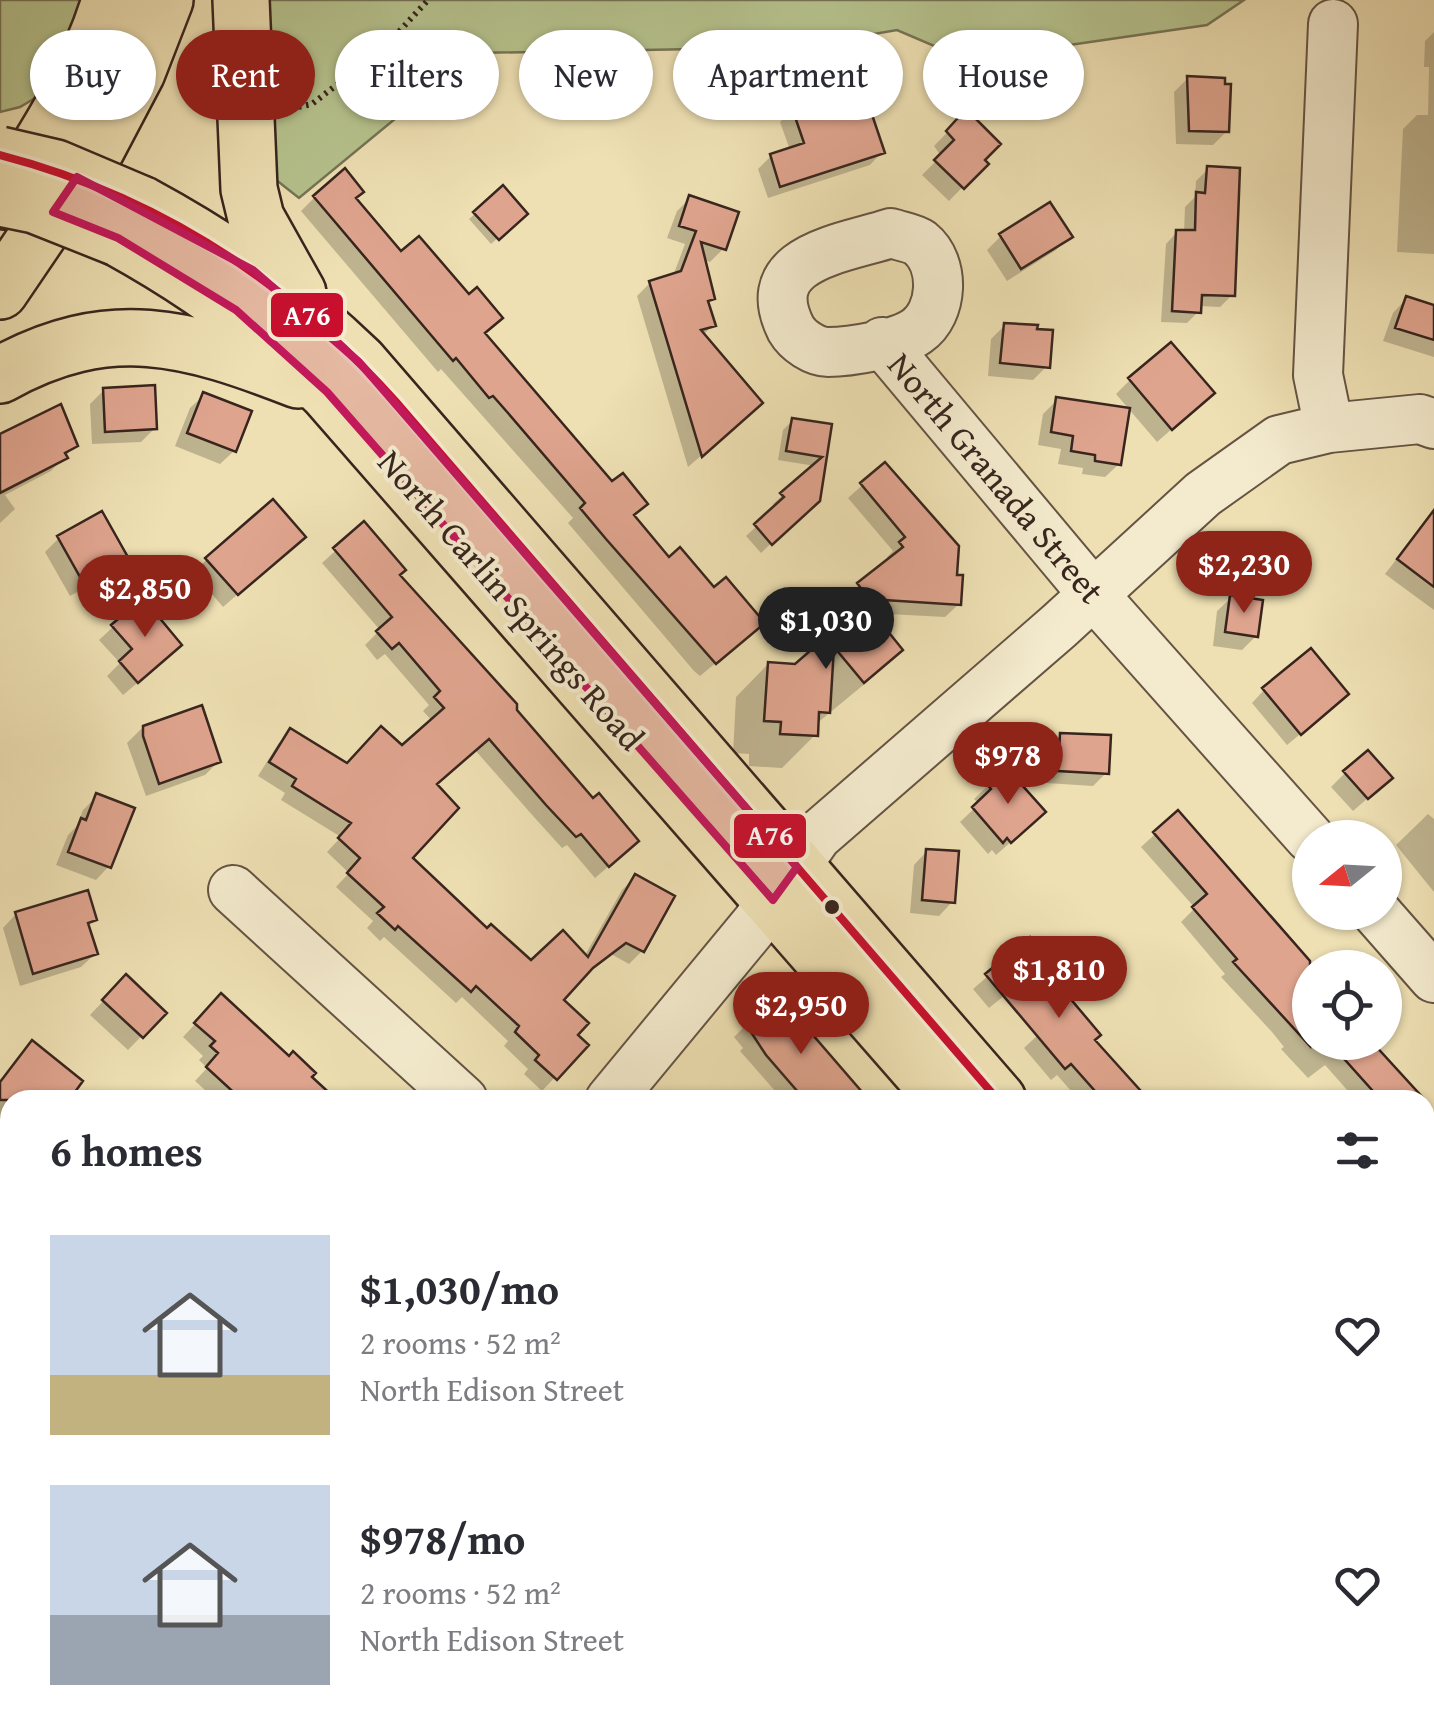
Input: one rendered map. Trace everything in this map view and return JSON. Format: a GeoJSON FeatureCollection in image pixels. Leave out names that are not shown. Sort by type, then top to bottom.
{"type":"FeatureCollection","features":[{"type":"Feature","properties":{"kind":"main road"},"geometry":{"type":"LineString","coordinates":[[0,212],[65,104],[110,0]]}},
{"type":"Feature","properties":{"kind":"main road"},"geometry":{"type":"LineString","coordinates":[[0,291],[97,148],[137,72],[165,0]]}},
{"type":"Feature","properties":{"kind":"main road"},"geometry":{"type":"LineString","coordinates":[[241,0],[249,188],[256,218],[272,251],[312,317]]}},
{"type":"Feature","properties":{"kind":"main road","name":"North Carlin Springs Road"},"geometry":{"type":"LineString","coordinates":[[0,156],[56,168],[129,221],[178,271],[284,348],[785,883],[988,1090]]}},
{"type":"Feature","properties":{"kind":"main road","name":"North Carlin Springs Road"},"geometry":{"type":"LineString","coordinates":[[0,198],[202,237],[253,270],[312,317],[359,362],[431,444],[785,883],[939,1090]]}},
{"type":"Feature","properties":{"kind":"main road"},"geometry":{"type":"LineString","coordinates":[[0,375],[36,355],[110,338],[174,339],[233,354],[327,392]]}},
{"type":"Feature","properties":{"kind":"street"},"geometry":{"type":"LineString","coordinates":[[1330,428],[1318,375],[1333,24]]}},
{"type":"Feature","properties":{"kind":"street","name":"North Granada Street"},"geometry":{"type":"LineString","coordinates":[[882,342],[1093,594],[1294,820]]}},
{"type":"Feature","properties":{"kind":"street"},"geometry":{"type":"LineString","coordinates":[[618,1090],[785,883],[817,836],[1203,494],[1279,440],[1330,428],[1420,419],[1434,424]]}},
{"type":"Feature","properties":{"kind":"street"},"geometry":{"type":"LineString","coordinates":[[233,890],[452,1090]]}},
{"type":"Feature","properties":{"kind":"street"},"geometry":{"type":"LineString","coordinates":[[1392,930],[1434,978]]}},
{"type":"Feature","properties":{"kind":"path"},"geometry":{"type":"LineString","coordinates":[[315,102],[383,49],[428,0]]}},
{"type":"Feature","properties":{"kind":"highlighted area"},"geometry":{"type":"Polygon","coordinates":[[[77,177],[253,270],[359,362],[797,867],[773,900],[327,392],[236,310],[118,238],[53,212],[77,177]]]}},
{"type":"Feature","properties":{"kind":"green space"},"geometry":{"type":"Polygon","coordinates":[[[0,0],[83,0],[71,30],[30,30],[30,101],[0,112],[0,0]]]}},
{"type":"Feature","properties":{"kind":"green space"},"geometry":{"type":"Polygon","coordinates":[[[253,0],[1244,0],[1207,25],[1084,43],[1084,30],[923,30],[923,41],[903,30],[673,30],[673,49],[653,50],[653,30],[519,30],[519,52],[499,53],[499,30],[335,30],[335,120],[394,120],[299,198],[261,168],[259,120],[315,120],[315,30],[254,30],[253,0]]]}},
{"type":"Feature","properties":{"kind":"building"},"geometry":{"type":"Polygon","coordinates":[[[1187,76],[1225,78],[1225,84],[1231,84],[1229,132],[1189,131],[1187,76]]]}},
{"type":"Feature","properties":{"kind":"building"},"geometry":{"type":"Polygon","coordinates":[[[796,120],[874,120],[885,153],[780,187],[770,154],[804,143],[796,120]]]}},
{"type":"Feature","properties":{"kind":"building"},"geometry":{"type":"Polygon","coordinates":[[[956,120],[977,120],[1001,144],[985,160],[989,164],[964,189],[934,160],[954,140],[946,131],[956,120]]]}},
{"type":"Feature","properties":{"kind":"building"},"geometry":{"type":"Polygon","coordinates":[[[1207,166],[1240,168],[1235,296],[1202,295],[1201,313],[1172,311],[1176,230],[1195,230],[1196,192],[1205,193],[1207,166]]]}},
{"type":"Feature","properties":{"kind":"building"},"geometry":{"type":"Polygon","coordinates":[[[345,168],[364,192],[356,198],[401,251],[419,236],[469,294],[477,287],[503,318],[485,333],[612,481],[623,473],[648,504],[634,515],[669,557],[680,547],[714,587],[726,577],[765,623],[716,664],[580,508],[585,503],[508,413],[493,396],[489,398],[456,358],[453,361],[313,196],[345,168]]]}},
{"type":"Feature","properties":{"kind":"building"},"geometry":{"type":"Polygon","coordinates":[[[503,185],[528,214],[499,240],[473,212],[503,185]]]}},
{"type":"Feature","properties":{"kind":"building"},"geometry":{"type":"Polygon","coordinates":[[[689,195],[739,212],[726,250],[701,242],[715,299],[708,301],[716,326],[701,330],[763,403],[702,457],[649,281],[681,271],[696,231],[679,226],[689,195]]]}},
{"type":"Feature","properties":{"kind":"building"},"geometry":{"type":"Polygon","coordinates":[[[1050,202],[1073,237],[1021,269],[999,234],[1050,202]]]}},
{"type":"Feature","properties":{"kind":"building"},"geometry":{"type":"Polygon","coordinates":[[[1406,296],[1434,305],[1434,340],[1395,328],[1406,296]]]}},
{"type":"Feature","properties":{"kind":"building"},"geometry":{"type":"Polygon","coordinates":[[[1004,323],[1053,330],[1050,368],[1000,363],[1004,323]]]}},
{"type":"Feature","properties":{"kind":"building"},"geometry":{"type":"Polygon","coordinates":[[[1171,342],[1215,393],[1172,430],[1128,378],[1171,342]]]}},
{"type":"Feature","properties":{"kind":"building"},"geometry":{"type":"Polygon","coordinates":[[[155,385],[157,429],[105,432],[103,388],[155,385]]]}},
{"type":"Feature","properties":{"kind":"building"},"geometry":{"type":"Polygon","coordinates":[[[203,392],[252,411],[236,452],[187,433],[203,392]]]}},
{"type":"Feature","properties":{"kind":"building"},"geometry":{"type":"Polygon","coordinates":[[[1056,397],[1130,408],[1121,465],[1095,461],[1095,455],[1071,451],[1073,436],[1051,432],[1056,397]]]}},
{"type":"Feature","properties":{"kind":"building"},"geometry":{"type":"Polygon","coordinates":[[[61,404],[78,446],[65,453],[68,458],[0,493],[0,434],[61,404]]]}},
{"type":"Feature","properties":{"kind":"building"},"geometry":{"type":"Polygon","coordinates":[[[792,418],[832,424],[820,501],[772,545],[754,524],[784,497],[780,493],[822,457],[786,451],[792,418]]]}},
{"type":"Feature","properties":{"kind":"building"},"geometry":{"type":"Polygon","coordinates":[[[885,462],[959,546],[957,575],[963,575],[961,605],[869,599],[857,583],[903,547],[899,542],[905,537],[860,483],[885,462]]]}},
{"type":"Feature","properties":{"kind":"building"},"geometry":{"type":"Polygon","coordinates":[[[273,499],[306,537],[238,595],[205,558],[273,499]]]}},
{"type":"Feature","properties":{"kind":"building"},"geometry":{"type":"Polygon","coordinates":[[[1434,510],[1434,587],[1397,559],[1434,510]]]}},
{"type":"Feature","properties":{"kind":"building"},"geometry":{"type":"Polygon","coordinates":[[[102,511],[129,559],[84,584],[57,536],[102,511]]]}},
{"type":"Feature","properties":{"kind":"building"},"geometry":{"type":"Polygon","coordinates":[[[364,521],[406,570],[400,575],[517,704],[517,710],[593,798],[599,793],[639,841],[609,867],[581,834],[576,837],[546,805],[489,739],[437,784],[459,808],[413,858],[487,928],[491,924],[531,960],[563,930],[588,957],[635,874],[675,896],[644,952],[626,943],[593,968],[564,1000],[589,1023],[578,1035],[589,1045],[557,1080],[535,1060],[539,1055],[515,1032],[519,1026],[476,986],[471,992],[398,926],[395,930],[377,913],[384,907],[347,873],[360,858],[338,838],[351,823],[292,786],[296,779],[269,762],[290,728],[347,763],[381,726],[402,745],[444,708],[434,697],[440,691],[399,643],[392,649],[376,631],[392,617],[333,548],[364,521]]]}},
{"type":"Feature","properties":{"kind":"building"},"geometry":{"type":"Polygon","coordinates":[[[1230,595],[1263,600],[1258,637],[1225,632],[1230,595]]]}},
{"type":"Feature","properties":{"kind":"building"},"geometry":{"type":"Polygon","coordinates":[[[143,598],[182,645],[138,683],[119,661],[132,649],[111,625],[143,598]]]}},
{"type":"Feature","properties":{"kind":"building"},"geometry":{"type":"Polygon","coordinates":[[[865,603],[903,650],[864,683],[834,647],[830,713],[819,712],[818,736],[780,734],[781,722],[764,721],[768,662],[795,664],[865,603]]]}},
{"type":"Feature","properties":{"kind":"building"},"geometry":{"type":"Polygon","coordinates":[[[1311,648],[1349,694],[1301,735],[1262,688],[1311,648]]]}},
{"type":"Feature","properties":{"kind":"building"},"geometry":{"type":"Polygon","coordinates":[[[202,705],[221,762],[159,784],[143,726],[202,705]]]}},
{"type":"Feature","properties":{"kind":"building"},"geometry":{"type":"Polygon","coordinates":[[[1060,733],[1111,735],[1109,774],[1058,771],[1060,733]]]}},
{"type":"Feature","properties":{"kind":"building"},"geometry":{"type":"Polygon","coordinates":[[[1368,750],[1393,778],[1368,799],[1343,771],[1368,750]]]}},
{"type":"Feature","properties":{"kind":"building"},"geometry":{"type":"Polygon","coordinates":[[[1005,766],[1046,812],[1011,843],[1007,838],[1003,843],[972,807],[991,789],[986,783],[1005,766]]]}},
{"type":"Feature","properties":{"kind":"building"},"geometry":{"type":"Polygon","coordinates":[[[96,793],[135,808],[111,868],[68,852],[96,793]]]}},
{"type":"Feature","properties":{"kind":"building"},"geometry":{"type":"Polygon","coordinates":[[[1178,810],[1300,950],[1292,950],[1292,1026],[1233,962],[1237,959],[1192,907],[1207,894],[1153,832],[1178,810]]]}},
{"type":"Feature","properties":{"kind":"building"},"geometry":{"type":"Polygon","coordinates":[[[926,849],[959,851],[955,903],[922,900],[926,849]]]}},
{"type":"Feature","properties":{"kind":"building"},"geometry":{"type":"Polygon","coordinates":[[[88,890],[97,920],[88,923],[98,954],[33,974],[15,912],[88,890]]]}},
{"type":"Feature","properties":{"kind":"building"},"geometry":{"type":"Polygon","coordinates":[[[1030,937],[1054,965],[1047,971],[1101,1035],[1095,1040],[1140,1090],[1094,1090],[1071,1064],[1065,1069],[985,974],[1030,937]]]}},
{"type":"Feature","properties":{"kind":"building"},"geometry":{"type":"Polygon","coordinates":[[[126,974],[167,1013],[143,1038],[102,1000],[126,974]]]}},
{"type":"Feature","properties":{"kind":"building"},"geometry":{"type":"Polygon","coordinates":[[[221,993],[289,1056],[293,1051],[316,1073],[312,1077],[326,1090],[231,1090],[206,1067],[218,1053],[210,1046],[215,1041],[194,1023],[221,993]]]}},
{"type":"Feature","properties":{"kind":"building"},"geometry":{"type":"Polygon","coordinates":[[[767,1004],[776,1015],[787,1005],[860,1090],[796,1090],[745,1023],[767,1004]]]}},
{"type":"Feature","properties":{"kind":"building"},"geometry":{"type":"Polygon","coordinates":[[[32,1040],[83,1081],[76,1090],[0,1090],[0,1082],[32,1040]]]}},
{"type":"Feature","properties":{"kind":"building"},"geometry":{"type":"Polygon","coordinates":[[[1345,1060],[1388,1060],[1416,1090],[1372,1090],[1345,1060]]]}},
{"type":"Feature","properties":{"kind":"transit line","name":"A76"},"geometry":{"type":"LineString","coordinates":[[0,155],[113,194],[217,248],[265,281],[354,358],[989,1090]]}}]}
